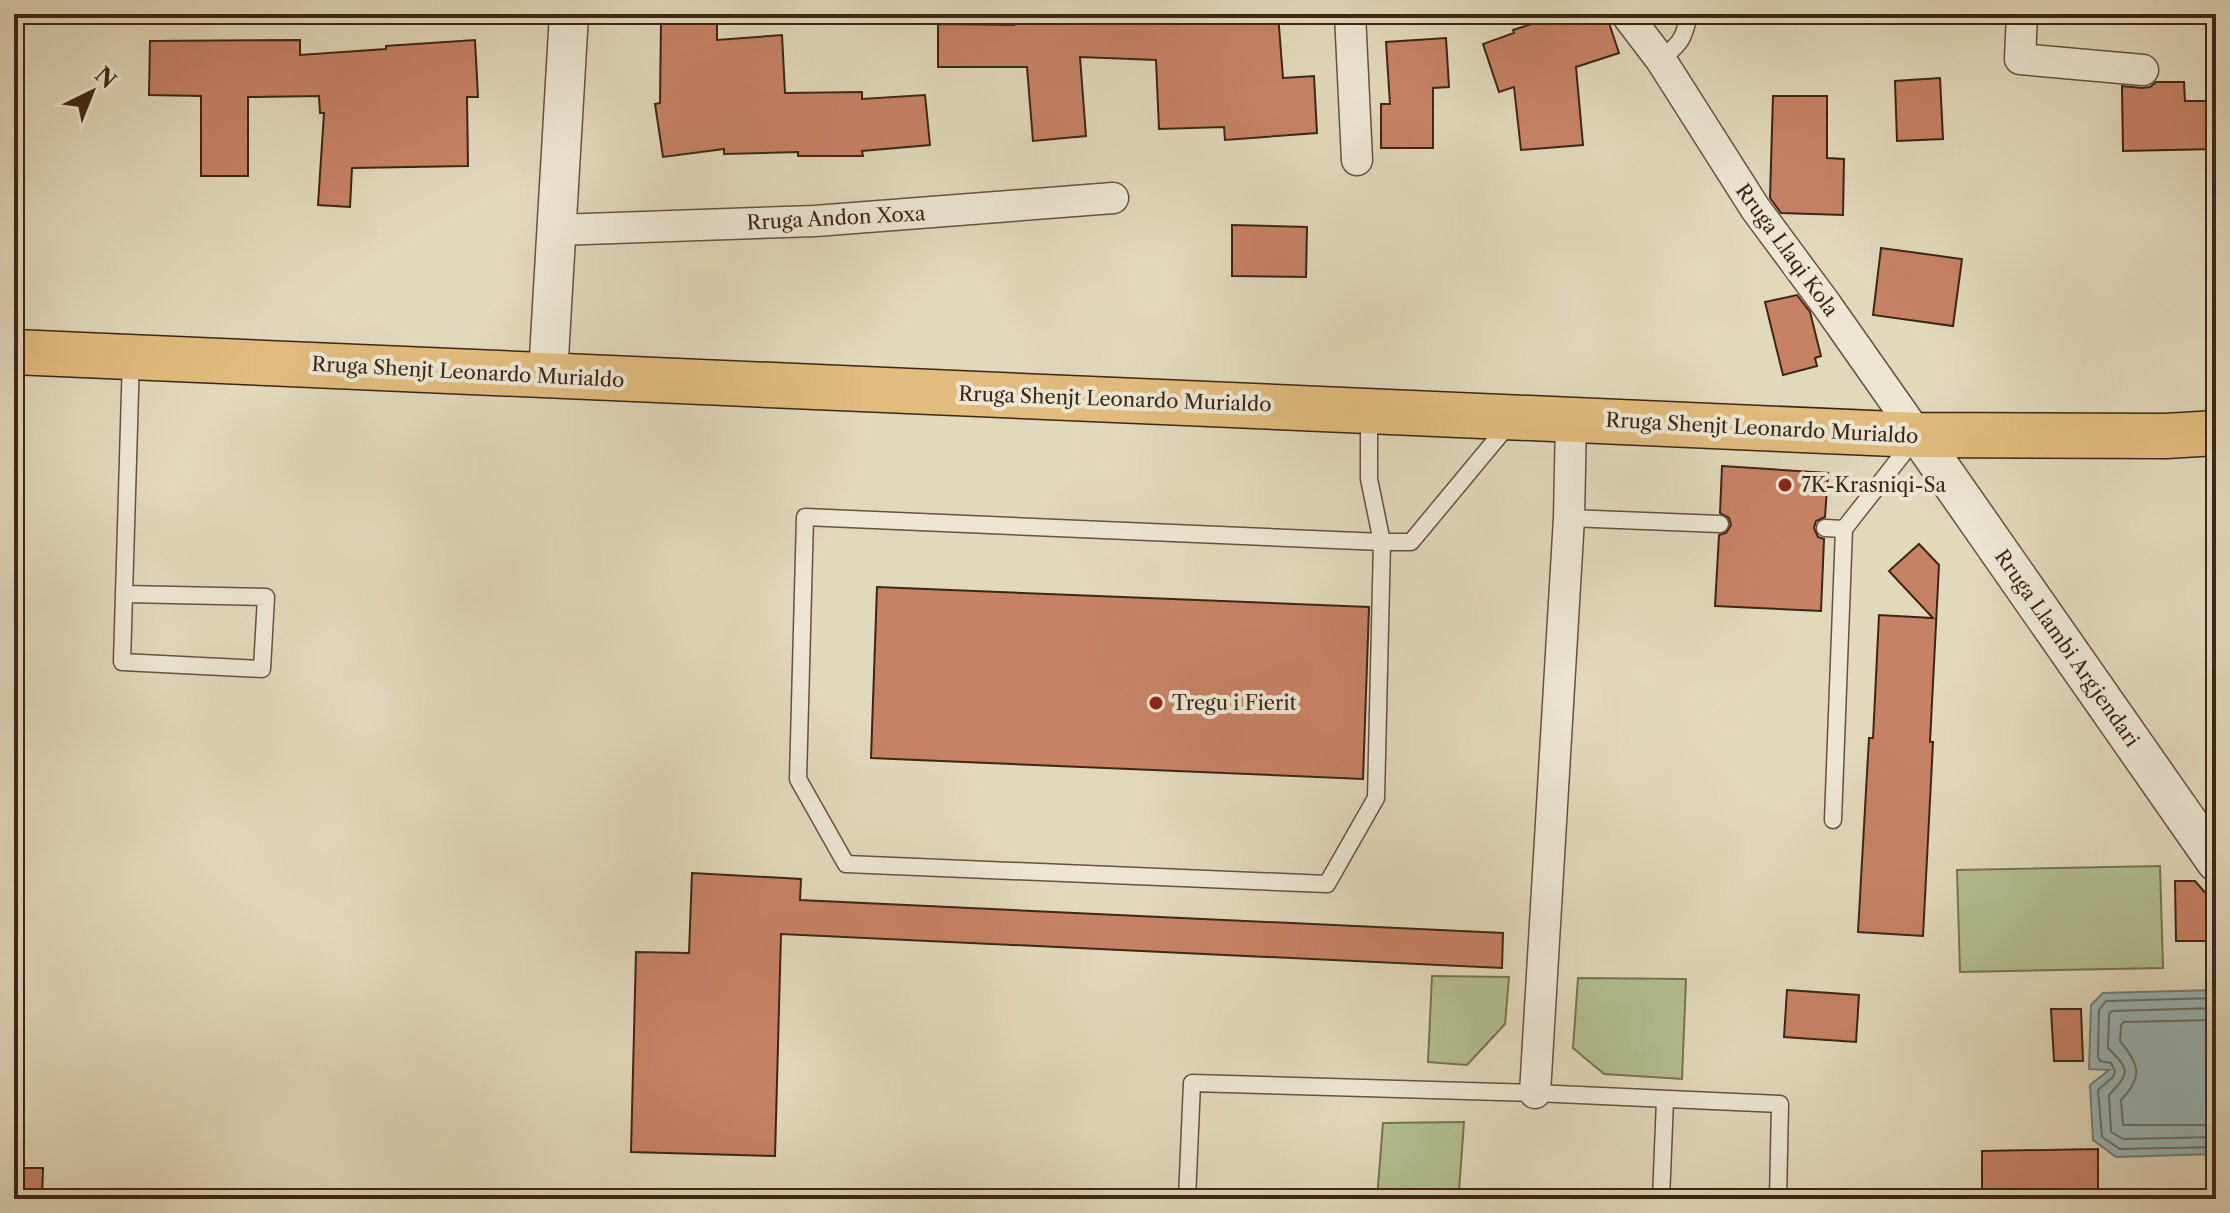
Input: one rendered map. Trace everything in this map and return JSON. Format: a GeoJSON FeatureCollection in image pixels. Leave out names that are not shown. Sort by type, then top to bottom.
{"type":"FeatureCollection","features":[{"type":"Feature","properties":{"kind":"main road","name":"Rruga Shenjt Leonardo Murialdo"},"geometry":{"type":"LineString","coordinates":[[14,352],[1918,435],[2166,436],[2216,433]]}},
{"type":"Feature","properties":{"kind":"street"},"geometry":{"type":"LineString","coordinates":[[548,375],[569,14]]}},
{"type":"Feature","properties":{"kind":"street"},"geometry":{"type":"LineString","coordinates":[[1350,14],[1357,160]]}},
{"type":"Feature","properties":{"kind":"street","name":"Rruga Llaqi Kola"},"geometry":{"type":"LineString","coordinates":[[1626,14],[1661,60],[1755,208],[1918,435]]}},
{"type":"Feature","properties":{"kind":"street"},"geometry":{"type":"LineString","coordinates":[[2022,14],[2020,59],[2143,70]]}},
{"type":"Feature","properties":{"kind":"street","name":"Rruga Andon Xoxa"},"geometry":{"type":"LineString","coordinates":[[557,230],[815,221],[1113,198]]}},
{"type":"Feature","properties":{"kind":"street"},"geometry":{"type":"LineString","coordinates":[[1535,1093],[1569,518],[1571,419]]}},
{"type":"Feature","properties":{"kind":"street","name":"Rruga Llambi Argjendari"},"geometry":{"type":"LineString","coordinates":[[1918,435],[2216,862]]}},
{"type":"Feature","properties":{"kind":"lane"},"geometry":{"type":"LineString","coordinates":[[1661,60],[1685,34],[1689,14]]}},
{"type":"Feature","properties":{"kind":"lane"},"geometry":{"type":"LineString","coordinates":[[125,594],[266,597],[262,669],[122,662],[131,357]]}},
{"type":"Feature","properties":{"kind":"lane"},"geometry":{"type":"LineString","coordinates":[[1369,410],[1369,479],[1382,542],[1376,798],[1327,884],[846,864],[798,779],[805,517],[1382,542],[1411,542],[1515,416]]}},
{"type":"Feature","properties":{"kind":"lane"},"geometry":{"type":"LineString","coordinates":[[1833,820],[1844,529],[1918,435]]}},
{"type":"Feature","properties":{"kind":"lane"},"geometry":{"type":"LineString","coordinates":[[1569,518],[1720,524]]}},
{"type":"Feature","properties":{"kind":"lane"},"geometry":{"type":"LineString","coordinates":[[1825,528],[1844,529]]}},
{"type":"Feature","properties":{"kind":"lane"},"geometry":{"type":"LineString","coordinates":[[1187,1199],[1192,1083],[1780,1104],[1778,1199]]}},
{"type":"Feature","properties":{"kind":"lane"},"geometry":{"type":"LineString","coordinates":[[1661,1199],[1665,1100]]}},
{"type":"Feature","properties":{"kind":"green space"},"geometry":{"type":"Polygon","coordinates":[[[2160,866],[2163,968],[1960,972],[1957,870],[2160,866]]]}},
{"type":"Feature","properties":{"kind":"green space"},"geometry":{"type":"Polygon","coordinates":[[[1432,976],[1509,977],[1505,1024],[1467,1065],[1428,1062],[1432,976]]]}},
{"type":"Feature","properties":{"kind":"green space"},"geometry":{"type":"Polygon","coordinates":[[[1578,978],[1686,979],[1682,1079],[1604,1074],[1573,1048],[1578,978]]]}},
{"type":"Feature","properties":{"kind":"green space"},"geometry":{"type":"Polygon","coordinates":[[[1464,1122],[1459,1191],[1449,1199],[1377,1199],[1383,1123],[1464,1122]]]}},
{"type":"Feature","properties":{"kind":"water"},"geometry":{"type":"Polygon","coordinates":[[[2216,990],[2216,1154],[2116,1157],[2093,1140],[2090,1085],[2109,1070],[2089,1069],[2091,1005],[2103,993],[2216,990]]]}},
{"type":"Feature","properties":{"kind":"building"},"geometry":{"type":"Polygon","coordinates":[[[1095,14],[1278,14],[1283,78],[1314,76],[1317,133],[1225,140],[1224,127],[1159,129],[1156,60],[1080,57],[1086,136],[1033,141],[1027,67],[938,67],[938,24],[1014,25],[1013,20],[1095,14]]]}},
{"type":"Feature","properties":{"kind":"building"},"geometry":{"type":"Polygon","coordinates":[[[1563,14],[1606,14],[1619,53],[1576,67],[1583,145],[1521,150],[1514,87],[1499,92],[1483,44],[1514,33],[1513,30],[1563,14]]]}},
{"type":"Feature","properties":{"kind":"building"},"geometry":{"type":"Polygon","coordinates":[[[661,21],[717,22],[717,40],[782,35],[785,93],[862,92],[862,99],[925,95],[930,145],[862,151],[863,156],[798,156],[798,152],[724,154],[724,149],[663,157],[655,104],[660,103],[661,21]]]}},
{"type":"Feature","properties":{"kind":"building"},"geometry":{"type":"Polygon","coordinates":[[[1446,38],[1449,87],[1433,88],[1433,148],[1381,148],[1381,104],[1390,104],[1386,42],[1446,38]]]}},
{"type":"Feature","properties":{"kind":"building"},"geometry":{"type":"Polygon","coordinates":[[[300,40],[300,55],[475,40],[478,97],[467,97],[468,166],[352,168],[350,207],[318,205],[324,113],[320,113],[319,96],[248,97],[248,176],[201,176],[201,96],[149,95],[150,41],[300,40]]]}},
{"type":"Feature","properties":{"kind":"building"},"geometry":{"type":"Polygon","coordinates":[[[1940,78],[1943,139],[1897,141],[1895,81],[1940,78]]]}},
{"type":"Feature","properties":{"kind":"building"},"geometry":{"type":"Polygon","coordinates":[[[2156,82],[2184,82],[2185,101],[2216,101],[2216,149],[2123,151],[2122,86],[2142,88],[2156,82]]]}},
{"type":"Feature","properties":{"kind":"building"},"geometry":{"type":"Polygon","coordinates":[[[1773,96],[1827,96],[1827,158],[1844,159],[1843,215],[1781,213],[1770,198],[1773,96]]]}},
{"type":"Feature","properties":{"kind":"building"},"geometry":{"type":"Polygon","coordinates":[[[1232,225],[1307,227],[1306,277],[1232,276],[1232,225]]]}},
{"type":"Feature","properties":{"kind":"building"},"geometry":{"type":"Polygon","coordinates":[[[1881,248],[1962,259],[1953,326],[1873,315],[1881,248]]]}},
{"type":"Feature","properties":{"kind":"building"},"geometry":{"type":"Polygon","coordinates":[[[1797,295],[1810,312],[1821,356],[1815,358],[1817,366],[1783,375],[1765,302],[1797,295]]]}},
{"type":"Feature","properties":{"kind":"building"},"geometry":{"type":"Polygon","coordinates":[[[1722,466],[1828,473],[1825,517],[1816,521],[1814,528],[1818,537],[1824,539],[1821,611],[1715,606],[1719,535],[1726,533],[1731,525],[1729,518],[1720,513],[1722,466]]]}},
{"type":"Feature","properties":{"kind":"building"},"geometry":{"type":"Polygon","coordinates":[[[1919,544],[1939,565],[1923,936],[1858,932],[1879,615],[1933,618],[1889,571],[1919,544]]]}},
{"type":"Feature","properties":{"kind":"building"},"geometry":{"type":"Polygon","coordinates":[[[877,587],[1369,607],[1363,779],[871,758],[877,587]]]}},
{"type":"Feature","properties":{"kind":"building"},"geometry":{"type":"Polygon","coordinates":[[[692,873],[801,879],[800,900],[1503,933],[1502,968],[781,934],[775,1156],[631,1152],[636,952],[689,953],[692,873]]]}},
{"type":"Feature","properties":{"kind":"building"},"geometry":{"type":"Polygon","coordinates":[[[2175,881],[2195,881],[2216,905],[2216,941],[2176,941],[2175,881]]]}},
{"type":"Feature","properties":{"kind":"building"},"geometry":{"type":"Polygon","coordinates":[[[1787,990],[1859,995],[1856,1042],[1784,1037],[1787,990]]]}},
{"type":"Feature","properties":{"kind":"building"},"geometry":{"type":"Polygon","coordinates":[[[2051,1009],[2081,1009],[2083,1061],[2054,1061],[2051,1009]]]}},
{"type":"Feature","properties":{"kind":"building"},"geometry":{"type":"Polygon","coordinates":[[[2098,1149],[2098,1199],[1982,1199],[1982,1151],[2098,1149]]]}},
{"type":"Feature","properties":{"kind":"building"},"geometry":{"type":"Polygon","coordinates":[[[14,1168],[43,1168],[42,1199],[14,1199],[14,1168]]]}},
{"type":"Feature","properties":{"kind":"place","name":"7K-Krasniqi-Sa"},"geometry":{"type":"Point","coordinates":[1785,485]}},
{"type":"Feature","properties":{"kind":"place","name":"Tregu i Fierit"},"geometry":{"type":"Point","coordinates":[1156,703]}}]}
